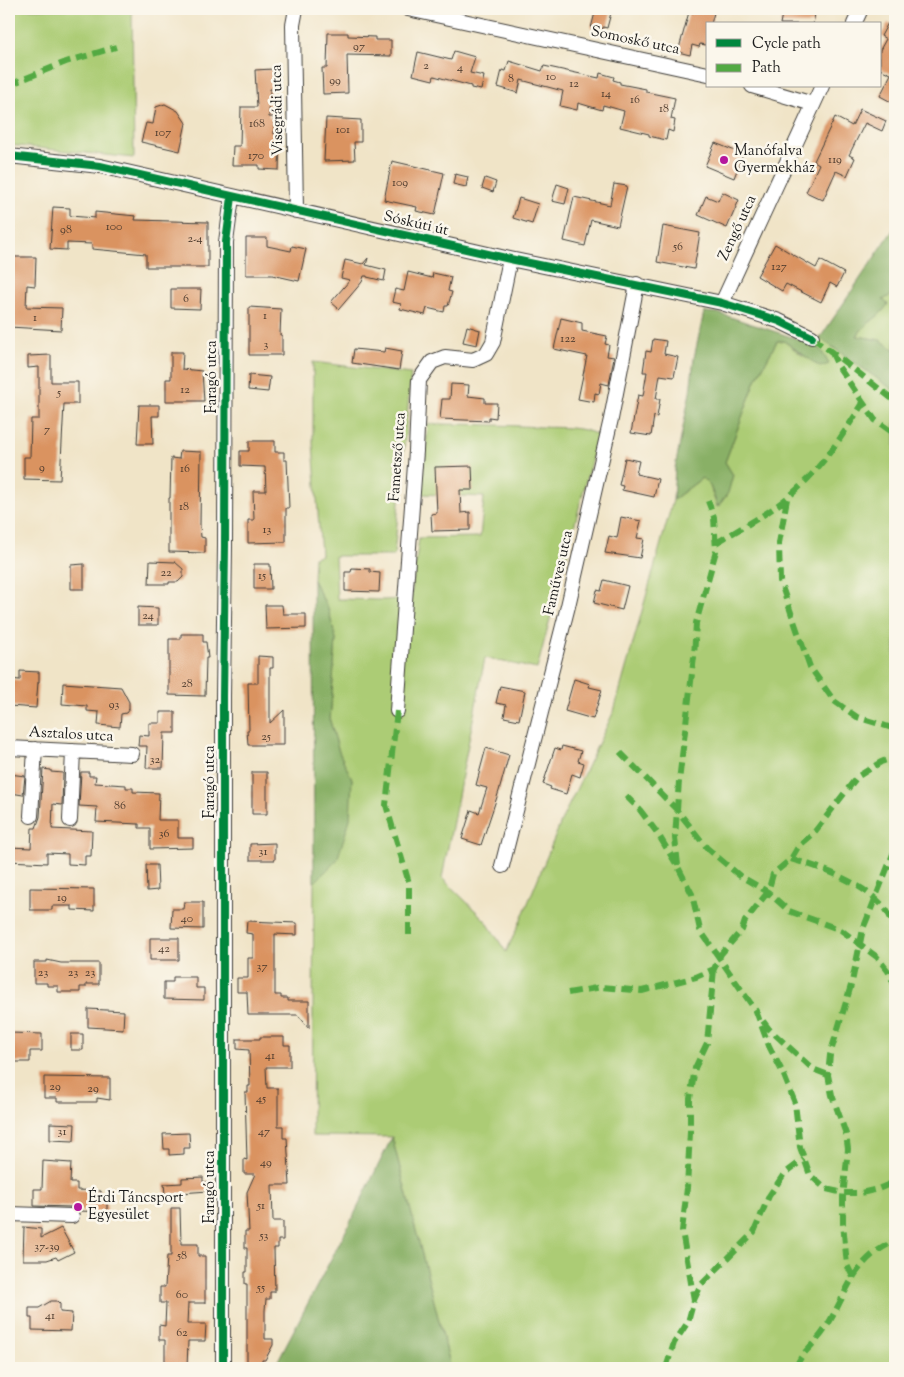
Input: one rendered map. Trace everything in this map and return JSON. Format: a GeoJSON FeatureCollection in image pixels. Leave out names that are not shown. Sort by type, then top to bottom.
{"type":"FeatureCollection","features":[{"type":"Feature","properties":{"kind":"street","name":"Visegrádi utca"},"geometry":{"type":"LineString","coordinates":[[296,9],[293,25],[296,211]]}},
{"type":"Feature","properties":{"kind":"street","name":"Somoskő utca"},"geometry":{"type":"LineString","coordinates":[[408,9],[706,74]]}},
{"type":"Feature","properties":{"kind":"street"},"geometry":{"type":"LineString","coordinates":[[855,22],[861,9]]}},
{"type":"Feature","properties":{"kind":"street"},"geometry":{"type":"LineString","coordinates":[[759,88],[812,104]]}},
{"type":"Feature","properties":{"kind":"street","name":"Zengő utca"},"geometry":{"type":"LineString","coordinates":[[722,303],[821,88]]}},
{"type":"Feature","properties":{"kind":"street","name":"Sóskúti út"},"geometry":{"type":"LineString","coordinates":[[9,156],[100,166],[510,260],[637,284],[722,303],[779,321],[812,337]]}},
{"type":"Feature","properties":{"kind":"street","name":"Faragó utca"},"geometry":{"type":"LineString","coordinates":[[223,1368],[223,696],[226,242],[232,197]]}},
{"type":"Feature","properties":{"kind":"street","name":"Fametsző utca"},"geometry":{"type":"LineString","coordinates":[[396,711],[420,380],[432,362],[445,357],[473,360],[486,354],[493,342],[510,260]]}},
{"type":"Feature","properties":{"kind":"street","name":"Faműves utca"},"geometry":{"type":"LineString","coordinates":[[502,866],[568,606],[611,419],[637,284]]}},
{"type":"Feature","properties":{"kind":"street","name":"Asztalos utca"},"geometry":{"type":"LineString","coordinates":[[9,748],[132,754]]}},
{"type":"Feature","properties":{"kind":"street"},"geometry":{"type":"LineString","coordinates":[[31,816],[36,749]]}},
{"type":"Feature","properties":{"kind":"street"},"geometry":{"type":"LineString","coordinates":[[70,820],[73,751]]}},
{"type":"Feature","properties":{"kind":"street"},"geometry":{"type":"LineString","coordinates":[[9,1214],[72,1216]]}},
{"type":"Feature","properties":{"kind":"green space"},"geometry":{"type":"Polygon","coordinates":[[[9,9],[132,9],[134,158],[9,145],[9,9]]]}},
{"type":"Feature","properties":{"kind":"green space"},"geometry":{"type":"Polygon","coordinates":[[[895,227],[893,294],[883,300],[888,304],[857,336],[880,340],[895,350],[895,391],[820,338],[895,227]]]}},
{"type":"Feature","properties":{"kind":"green space"},"geometry":{"type":"Polygon","coordinates":[[[895,271],[895,350],[880,340],[857,336],[887,304],[883,301],[895,271]]]}},
{"type":"Feature","properties":{"kind":"green space"},"geometry":{"type":"Polygon","coordinates":[[[704,312],[718,313],[816,345],[829,364],[820,367],[784,341],[777,341],[756,380],[725,462],[733,475],[728,493],[718,507],[710,486],[702,478],[673,500],[675,468],[704,312]]]}},
{"type":"Feature","properties":{"kind":"green space"},"geometry":{"type":"Polygon","coordinates":[[[820,338],[895,391],[895,1368],[451,1368],[392,1137],[312,1136],[314,883],[337,860],[352,779],[339,752],[330,721],[336,639],[328,609],[313,580],[314,557],[321,555],[313,443],[313,362],[411,374],[394,556],[335,556],[337,599],[384,600],[411,598],[419,538],[480,537],[484,497],[421,494],[428,424],[570,428],[585,430],[598,435],[537,669],[485,658],[442,878],[486,921],[506,952],[563,817],[614,711],[673,500],[702,478],[710,486],[717,507],[733,475],[725,462],[756,380],[777,341],[784,341],[803,356],[822,352],[816,345],[820,338]]]}},
{"type":"Feature","properties":{"kind":"green space"},"geometry":{"type":"Polygon","coordinates":[[[313,580],[328,609],[336,639],[330,721],[339,752],[352,779],[350,819],[337,860],[314,883],[313,580]]]}},
{"type":"Feature","properties":{"kind":"green space"},"geometry":{"type":"Polygon","coordinates":[[[392,1137],[451,1368],[274,1368],[352,1219],[392,1137]]]}},
{"type":"Feature","properties":{"kind":"building"},"geometry":{"type":"Polygon","coordinates":[[[596,9],[612,9],[607,28],[603,27],[602,31],[591,28],[596,9]]]}},
{"type":"Feature","properties":{"kind":"building"},"geometry":{"type":"Polygon","coordinates":[[[694,9],[715,9],[712,22],[706,22],[706,45],[700,44],[699,47],[692,45],[690,55],[678,52],[689,12],[693,13],[694,9]]]}},
{"type":"Feature","properties":{"kind":"building"},"geometry":{"type":"Polygon","coordinates":[[[783,9],[816,9],[813,22],[780,22],[783,9]]]}},
{"type":"Feature","properties":{"kind":"building"},"geometry":{"type":"Polygon","coordinates":[[[895,22],[895,104],[880,96],[891,74],[882,70],[882,46],[886,39],[882,37],[882,34],[888,23],[893,25],[895,22]]]}},
{"type":"Feature","properties":{"kind":"building"},"geometry":{"type":"Polygon","coordinates":[[[328,33],[348,33],[348,36],[375,37],[375,40],[391,40],[391,56],[347,55],[348,93],[323,94],[322,68],[327,68],[328,33]]]}},
{"type":"Feature","properties":{"kind":"building"},"geometry":{"type":"Polygon","coordinates":[[[454,51],[475,57],[470,73],[484,76],[481,90],[434,76],[433,80],[413,75],[418,52],[451,60],[454,51]]]}},
{"type":"Feature","properties":{"kind":"building"},"geometry":{"type":"Polygon","coordinates":[[[509,61],[542,71],[544,66],[599,78],[600,73],[614,77],[613,80],[620,82],[620,84],[646,89],[646,92],[675,98],[671,119],[675,120],[673,132],[668,130],[666,140],[620,127],[624,111],[603,105],[602,110],[578,103],[577,110],[560,106],[563,91],[521,80],[518,93],[498,87],[502,70],[506,71],[509,61]]]}},
{"type":"Feature","properties":{"kind":"building"},"geometry":{"type":"Polygon","coordinates":[[[273,69],[275,89],[270,89],[269,117],[274,117],[274,134],[280,134],[279,170],[259,169],[259,165],[232,165],[233,146],[240,146],[241,107],[257,107],[255,70],[273,69]]]}},
{"type":"Feature","properties":{"kind":"building"},"geometry":{"type":"Polygon","coordinates":[[[165,104],[178,111],[186,123],[180,151],[141,142],[146,123],[153,124],[156,107],[165,104]]]}},
{"type":"Feature","properties":{"kind":"building"},"geometry":{"type":"Polygon","coordinates":[[[860,109],[886,121],[882,131],[865,123],[849,155],[855,158],[847,176],[836,171],[823,200],[806,192],[819,164],[814,161],[835,117],[852,126],[860,109]]]}},
{"type":"Feature","properties":{"kind":"building"},"geometry":{"type":"Polygon","coordinates":[[[326,118],[361,120],[361,142],[354,142],[355,160],[324,161],[326,118]]]}},
{"type":"Feature","properties":{"kind":"building","name":"Manófalva Gyermekház"},"geometry":{"type":"Polygon","coordinates":[[[715,143],[743,154],[734,178],[705,166],[715,143]]]}},
{"type":"Feature","properties":{"kind":"building"},"geometry":{"type":"Polygon","coordinates":[[[392,161],[444,173],[435,215],[416,211],[417,207],[384,200],[392,161]]]}},
{"type":"Feature","properties":{"kind":"building"},"geometry":{"type":"Polygon","coordinates":[[[455,174],[468,177],[466,187],[453,184],[455,174]]]}},
{"type":"Feature","properties":{"kind":"building"},"geometry":{"type":"Polygon","coordinates":[[[485,178],[496,182],[493,192],[482,188],[485,178]]]}},
{"type":"Feature","properties":{"kind":"building"},"geometry":{"type":"Polygon","coordinates":[[[557,184],[569,188],[565,204],[552,201],[557,184]]]}},
{"type":"Feature","properties":{"kind":"building"},"geometry":{"type":"Polygon","coordinates":[[[614,184],[627,186],[618,226],[591,220],[585,246],[564,241],[574,197],[610,205],[614,184]]]}},
{"type":"Feature","properties":{"kind":"building"},"geometry":{"type":"Polygon","coordinates":[[[722,192],[739,200],[727,228],[698,215],[706,196],[718,201],[722,192]]]}},
{"type":"Feature","properties":{"kind":"building"},"geometry":{"type":"Polygon","coordinates":[[[519,198],[538,204],[532,224],[513,218],[519,198]]]}},
{"type":"Feature","properties":{"kind":"building"},"geometry":{"type":"Polygon","coordinates":[[[53,207],[70,208],[70,216],[95,218],[95,212],[136,216],[135,220],[208,222],[208,267],[146,267],[146,254],[92,249],[92,244],[67,243],[67,250],[50,249],[53,207]]]}},
{"type":"Feature","properties":{"kind":"building"},"geometry":{"type":"Polygon","coordinates":[[[663,226],[700,233],[694,269],[657,262],[663,226]]]}},
{"type":"Feature","properties":{"kind":"building"},"geometry":{"type":"Polygon","coordinates":[[[246,238],[267,238],[267,246],[291,251],[292,246],[306,249],[299,281],[272,275],[246,275],[246,238]]]}},
{"type":"Feature","properties":{"kind":"building"},"geometry":{"type":"Polygon","coordinates":[[[775,244],[816,268],[820,260],[844,273],[837,287],[830,283],[821,302],[786,284],[782,291],[757,276],[775,244]]]}},
{"type":"Feature","properties":{"kind":"building"},"geometry":{"type":"Polygon","coordinates":[[[11,257],[36,257],[35,286],[27,285],[26,307],[62,308],[61,330],[9,327],[9,271],[11,271],[11,257]]]}},
{"type":"Feature","properties":{"kind":"building"},"geometry":{"type":"Polygon","coordinates":[[[368,258],[366,265],[386,270],[384,281],[364,276],[362,282],[339,309],[331,302],[350,280],[341,278],[345,260],[363,264],[368,258]]]}},
{"type":"Feature","properties":{"kind":"building"},"geometry":{"type":"Polygon","coordinates":[[[408,272],[432,278],[433,273],[451,277],[448,291],[452,292],[444,312],[427,308],[425,315],[400,309],[401,304],[392,302],[395,289],[404,291],[408,272]]]}},
{"type":"Feature","properties":{"kind":"building"},"geometry":{"type":"Polygon","coordinates":[[[171,289],[201,289],[200,309],[171,308],[171,289]]]}},
{"type":"Feature","properties":{"kind":"building"},"geometry":{"type":"Polygon","coordinates":[[[249,307],[281,309],[280,335],[282,335],[282,355],[249,355],[249,307]]]}},
{"type":"Feature","properties":{"kind":"building"},"geometry":{"type":"Polygon","coordinates":[[[561,318],[582,323],[582,331],[607,336],[605,344],[609,345],[607,356],[614,357],[609,385],[601,383],[599,394],[595,393],[594,402],[578,399],[587,356],[554,349],[561,318]]]}},
{"type":"Feature","properties":{"kind":"building"},"geometry":{"type":"Polygon","coordinates":[[[467,326],[480,330],[477,345],[463,342],[467,326]]]}},
{"type":"Feature","properties":{"kind":"building"},"geometry":{"type":"Polygon","coordinates":[[[653,339],[666,341],[664,354],[678,357],[674,377],[660,375],[656,399],[660,399],[657,417],[654,416],[651,436],[631,433],[638,395],[643,396],[647,372],[643,372],[646,351],[651,352],[653,339]]]}},
{"type":"Feature","properties":{"kind":"building"},"geometry":{"type":"Polygon","coordinates":[[[385,348],[402,351],[399,370],[352,363],[354,349],[384,352],[385,348]]]}},
{"type":"Feature","properties":{"kind":"building"},"geometry":{"type":"Polygon","coordinates":[[[171,352],[183,352],[182,369],[202,371],[204,401],[166,401],[166,379],[171,379],[171,352]]]}},
{"type":"Feature","properties":{"kind":"building"},"geometry":{"type":"Polygon","coordinates":[[[51,355],[51,382],[78,382],[78,404],[64,404],[60,480],[24,479],[24,457],[30,457],[31,419],[39,419],[39,367],[28,368],[28,356],[51,355]]]}},
{"type":"Feature","properties":{"kind":"building"},"geometry":{"type":"Polygon","coordinates":[[[249,375],[270,377],[268,392],[248,390],[249,375]]]}},
{"type":"Feature","properties":{"kind":"building"},"geometry":{"type":"Polygon","coordinates":[[[451,384],[469,385],[468,396],[485,398],[485,403],[497,403],[496,418],[489,417],[489,421],[440,419],[442,399],[450,399],[451,384]]]}},
{"type":"Feature","properties":{"kind":"building"},"geometry":{"type":"Polygon","coordinates":[[[139,405],[159,405],[159,416],[152,416],[153,444],[137,444],[139,405]]]}},
{"type":"Feature","properties":{"kind":"building"},"geometry":{"type":"Polygon","coordinates":[[[249,441],[275,441],[275,452],[284,452],[284,460],[287,460],[289,508],[286,508],[286,542],[248,543],[248,520],[254,520],[253,491],[266,491],[265,467],[240,466],[240,451],[249,451],[249,441]]]}},
{"type":"Feature","properties":{"kind":"building"},"geometry":{"type":"Polygon","coordinates":[[[180,451],[201,452],[200,526],[201,537],[205,538],[205,553],[169,552],[171,458],[179,459],[180,451]]]}},
{"type":"Feature","properties":{"kind":"building"},"geometry":{"type":"Polygon","coordinates":[[[625,458],[639,461],[636,474],[658,479],[654,497],[622,490],[623,486],[619,485],[625,458]]]}},
{"type":"Feature","properties":{"kind":"building"},"geometry":{"type":"Polygon","coordinates":[[[472,466],[473,490],[460,490],[461,513],[470,512],[470,530],[432,531],[431,514],[437,513],[435,467],[472,466]]]}},
{"type":"Feature","properties":{"kind":"building"},"geometry":{"type":"Polygon","coordinates":[[[621,517],[641,521],[637,538],[644,539],[640,558],[605,553],[609,536],[617,538],[621,517]]]}},
{"type":"Feature","properties":{"kind":"building"},"geometry":{"type":"Polygon","coordinates":[[[150,561],[175,562],[183,569],[183,577],[178,582],[169,582],[169,584],[149,584],[150,561]]]}},
{"type":"Feature","properties":{"kind":"building"},"geometry":{"type":"Polygon","coordinates":[[[84,564],[84,589],[71,589],[71,565],[84,564]]]}},
{"type":"Feature","properties":{"kind":"building"},"geometry":{"type":"Polygon","coordinates":[[[254,564],[270,564],[271,589],[254,589],[254,564]]]}},
{"type":"Feature","properties":{"kind":"building"},"geometry":{"type":"Polygon","coordinates":[[[352,568],[370,569],[370,572],[380,573],[379,592],[345,591],[345,572],[351,572],[352,568]]]}},
{"type":"Feature","properties":{"kind":"building"},"geometry":{"type":"Polygon","coordinates":[[[604,580],[628,586],[622,610],[594,603],[597,590],[601,591],[604,580]]]}},
{"type":"Feature","properties":{"kind":"building"},"geometry":{"type":"Polygon","coordinates":[[[265,605],[282,605],[283,614],[306,614],[306,628],[266,629],[265,605]]]}},
{"type":"Feature","properties":{"kind":"building"},"geometry":{"type":"Polygon","coordinates":[[[138,607],[158,608],[158,625],[138,625],[138,607]]]}},
{"type":"Feature","properties":{"kind":"building"},"geometry":{"type":"Polygon","coordinates":[[[181,634],[203,634],[203,642],[206,642],[208,658],[206,658],[205,696],[169,695],[169,639],[181,639],[181,634]]]}},
{"type":"Feature","properties":{"kind":"building"},"geometry":{"type":"Polygon","coordinates":[[[258,656],[273,657],[273,668],[270,668],[270,723],[284,710],[284,745],[248,745],[248,683],[258,683],[258,656]]]}},
{"type":"Feature","properties":{"kind":"building"},"geometry":{"type":"Polygon","coordinates":[[[20,671],[39,672],[36,708],[9,706],[9,679],[20,680],[20,671]]]}},
{"type":"Feature","properties":{"kind":"building"},"geometry":{"type":"Polygon","coordinates":[[[574,679],[590,684],[589,687],[602,690],[593,719],[565,711],[574,679]]]}},
{"type":"Feature","properties":{"kind":"building"},"geometry":{"type":"Polygon","coordinates":[[[63,683],[121,687],[129,702],[129,709],[126,713],[121,714],[120,727],[98,725],[99,712],[87,711],[87,706],[62,704],[63,683]]]}},
{"type":"Feature","properties":{"kind":"building"},"geometry":{"type":"Polygon","coordinates":[[[500,686],[525,691],[519,720],[504,717],[506,705],[496,703],[500,686]]]}},
{"type":"Feature","properties":{"kind":"building"},"geometry":{"type":"Polygon","coordinates":[[[160,712],[175,712],[175,733],[164,733],[163,768],[146,768],[147,746],[138,746],[139,735],[149,736],[149,723],[160,723],[160,712]]]}},
{"type":"Feature","properties":{"kind":"building"},"geometry":{"type":"Polygon","coordinates":[[[562,746],[581,751],[578,761],[584,763],[580,777],[572,774],[566,794],[550,789],[551,787],[543,784],[555,748],[561,750],[562,746]]]}},
{"type":"Feature","properties":{"kind":"building"},"geometry":{"type":"Polygon","coordinates":[[[486,748],[509,755],[481,845],[462,839],[471,810],[479,813],[487,788],[476,785],[486,748]]]}},
{"type":"Feature","properties":{"kind":"building"},"geometry":{"type":"Polygon","coordinates":[[[43,769],[63,773],[62,805],[53,804],[52,829],[92,831],[91,856],[85,856],[85,865],[68,864],[68,854],[47,853],[47,863],[9,861],[9,847],[31,848],[32,828],[36,828],[40,817],[43,769]]]}},
{"type":"Feature","properties":{"kind":"building"},"geometry":{"type":"Polygon","coordinates":[[[81,772],[89,772],[89,776],[96,776],[95,783],[126,785],[126,788],[133,788],[133,792],[159,793],[158,820],[178,820],[178,838],[193,838],[193,848],[150,849],[150,828],[139,828],[139,824],[96,822],[97,807],[79,806],[81,772]]]}},
{"type":"Feature","properties":{"kind":"building"},"geometry":{"type":"Polygon","coordinates":[[[252,772],[267,772],[267,814],[252,814],[252,772]]]}},
{"type":"Feature","properties":{"kind":"building"},"geometry":{"type":"Polygon","coordinates":[[[9,774],[25,776],[23,795],[11,793],[12,786],[9,786],[9,774]]]}},
{"type":"Feature","properties":{"kind":"building"},"geometry":{"type":"Polygon","coordinates":[[[275,843],[275,860],[250,860],[250,844],[275,843]]]}},
{"type":"Feature","properties":{"kind":"building"},"geometry":{"type":"Polygon","coordinates":[[[146,865],[157,865],[158,890],[147,891],[146,865]]]}},
{"type":"Feature","properties":{"kind":"building"},"geometry":{"type":"Polygon","coordinates":[[[30,888],[94,889],[94,911],[72,910],[72,906],[52,906],[52,910],[30,910],[30,888]]]}},
{"type":"Feature","properties":{"kind":"building"},"geometry":{"type":"Polygon","coordinates":[[[184,902],[203,902],[203,929],[171,928],[172,909],[183,909],[184,902]]]}},
{"type":"Feature","properties":{"kind":"building"},"geometry":{"type":"Polygon","coordinates":[[[247,921],[297,923],[297,935],[275,934],[275,995],[281,995],[281,998],[288,998],[288,1001],[309,1001],[309,1028],[298,1015],[248,1015],[247,992],[237,992],[237,978],[248,978],[248,958],[253,958],[253,934],[246,933],[247,921]]]}},
{"type":"Feature","properties":{"kind":"building"},"geometry":{"type":"Polygon","coordinates":[[[150,938],[179,938],[179,960],[150,960],[150,938]]]}},
{"type":"Feature","properties":{"kind":"building"},"geometry":{"type":"Polygon","coordinates":[[[47,960],[61,963],[99,963],[99,984],[86,984],[86,987],[80,987],[80,992],[58,992],[58,986],[47,986],[47,983],[34,983],[34,962],[47,962],[47,960]]]}},
{"type":"Feature","properties":{"kind":"building"},"geometry":{"type":"Polygon","coordinates":[[[173,977],[196,977],[196,988],[204,988],[204,1000],[164,999],[164,982],[173,982],[173,977]]]}},
{"type":"Feature","properties":{"kind":"building"},"geometry":{"type":"Polygon","coordinates":[[[88,1009],[124,1011],[123,1029],[88,1027],[88,1009]]]}},
{"type":"Feature","properties":{"kind":"building"},"geometry":{"type":"Polygon","coordinates":[[[11,1033],[42,1034],[42,1051],[30,1051],[30,1062],[10,1062],[11,1033]]]}},
{"type":"Feature","properties":{"kind":"building"},"geometry":{"type":"Polygon","coordinates":[[[71,1034],[83,1034],[83,1050],[71,1050],[71,1034]]]}},
{"type":"Feature","properties":{"kind":"building"},"geometry":{"type":"Polygon","coordinates":[[[260,1037],[284,1037],[284,1045],[290,1045],[290,1067],[266,1067],[267,1088],[278,1088],[278,1126],[283,1126],[283,1138],[287,1138],[290,1185],[272,1185],[273,1221],[283,1221],[283,1240],[278,1240],[278,1248],[274,1248],[275,1292],[270,1292],[270,1299],[266,1299],[265,1310],[265,1339],[273,1339],[273,1345],[265,1360],[262,1360],[262,1366],[247,1366],[247,1284],[245,1284],[245,1272],[247,1272],[247,1248],[245,1248],[245,1231],[249,1231],[247,1192],[255,1174],[244,1174],[244,1159],[247,1160],[245,1092],[248,1092],[248,1086],[250,1086],[249,1050],[237,1049],[237,1039],[260,1039],[260,1037]]]}},
{"type":"Feature","properties":{"kind":"building"},"geometry":{"type":"Polygon","coordinates":[[[44,1077],[110,1078],[110,1100],[97,1098],[97,1102],[57,1102],[57,1098],[44,1098],[44,1077]]]}},
{"type":"Feature","properties":{"kind":"building"},"geometry":{"type":"Polygon","coordinates":[[[50,1123],[75,1124],[74,1141],[50,1140],[50,1123]]]}},
{"type":"Feature","properties":{"kind":"building"},"geometry":{"type":"Polygon","coordinates":[[[189,1133],[190,1148],[184,1148],[184,1154],[169,1155],[169,1149],[164,1149],[163,1134],[189,1133]]]}},
{"type":"Feature","properties":{"kind":"building"},"geometry":{"type":"Polygon","coordinates":[[[43,1161],[71,1163],[70,1183],[77,1183],[77,1190],[101,1191],[101,1196],[107,1196],[107,1212],[79,1211],[72,1207],[34,1206],[34,1189],[42,1189],[43,1161]]]}},
{"type":"Feature","properties":{"kind":"building"},"geometry":{"type":"Polygon","coordinates":[[[203,1177],[203,1182],[209,1182],[209,1191],[165,1194],[164,1184],[182,1183],[182,1178],[203,1177]]]}},
{"type":"Feature","properties":{"kind":"building"},"geometry":{"type":"Polygon","coordinates":[[[171,1208],[180,1208],[181,1244],[198,1244],[198,1256],[205,1256],[205,1303],[188,1303],[187,1324],[206,1324],[205,1341],[188,1341],[187,1368],[165,1368],[165,1340],[159,1340],[159,1325],[165,1326],[166,1303],[160,1303],[160,1287],[165,1287],[167,1256],[171,1256],[171,1208]]]}},
{"type":"Feature","properties":{"kind":"building"},"geometry":{"type":"Polygon","coordinates":[[[24,1227],[41,1229],[41,1238],[61,1228],[74,1252],[58,1260],[56,1257],[47,1260],[23,1260],[24,1227]]]}},
{"type":"Feature","properties":{"kind":"building"},"geometry":{"type":"Polygon","coordinates":[[[51,1301],[57,1301],[60,1304],[60,1312],[72,1313],[71,1331],[32,1330],[32,1318],[29,1318],[29,1308],[39,1308],[51,1301]]]}},
{"type":"Feature","properties":{"kind":"marked path"},"geometry":{"type":"LineString","coordinates":[[9,85],[66,62],[116,47]]}},
{"type":"Feature","properties":{"kind":"marked path"},"geometry":{"type":"LineString","coordinates":[[812,337],[895,401]]}},
{"type":"Feature","properties":{"kind":"marked path"},"geometry":{"type":"LineString","coordinates":[[831,351],[838,366],[875,420],[895,434]]}},
{"type":"Feature","properties":{"kind":"marked path"},"geometry":{"type":"LineString","coordinates":[[716,543],[770,511],[799,488],[829,454],[863,403]]}},
{"type":"Feature","properties":{"kind":"marked path"},"geometry":{"type":"LineString","coordinates":[[787,499],[779,543],[780,581],[810,667],[834,701],[857,717],[892,728],[895,731]]}},
{"type":"Feature","properties":{"kind":"marked path"},"geometry":{"type":"LineString","coordinates":[[678,865],[675,838],[679,781],[694,657],[696,623],[716,551],[714,517],[708,501]]}},
{"type":"Feature","properties":{"kind":"marked path"},"geometry":{"type":"LineString","coordinates":[[397,711],[386,805],[409,883],[409,940]]}},
{"type":"Feature","properties":{"kind":"marked path"},"geometry":{"type":"LineString","coordinates":[[620,752],[677,810],[707,848],[740,876],[768,892],[789,911],[841,930],[877,957],[888,971],[895,986]]}},
{"type":"Feature","properties":{"kind":"marked path"},"geometry":{"type":"LineString","coordinates":[[568,993],[602,987],[642,991],[696,977],[714,969],[721,954],[742,930],[745,921],[768,892],[773,874],[791,859],[798,847],[813,834],[857,777],[881,762],[895,757]]}},
{"type":"Feature","properties":{"kind":"marked path"},"geometry":{"type":"LineString","coordinates":[[626,796],[640,810],[658,834],[678,867],[692,894],[700,930],[756,1011],[769,1046],[783,1073],[795,1103],[800,1147],[810,1175],[826,1189],[844,1193],[861,1193],[895,1182]]}},
{"type":"Feature","properties":{"kind":"marked path"},"geometry":{"type":"LineString","coordinates":[[853,1277],[847,1265],[843,1223],[843,1197],[848,1149],[846,1134],[832,1095],[828,1075],[830,1055],[852,982],[863,929],[895,849]]}},
{"type":"Feature","properties":{"kind":"marked path"},"geometry":{"type":"LineString","coordinates":[[791,859],[841,877],[864,890],[886,909],[895,927]]}},
{"type":"Feature","properties":{"kind":"marked path"},"geometry":{"type":"LineString","coordinates":[[666,1368],[674,1343],[688,1322],[694,1300],[682,1231],[687,1188],[690,1099],[695,1068],[707,1043],[714,969]]}},
{"type":"Feature","properties":{"kind":"marked path"},"geometry":{"type":"LineString","coordinates":[[763,1021],[769,1029],[813,1069],[828,1075]]}},
{"type":"Feature","properties":{"kind":"marked path"},"geometry":{"type":"LineString","coordinates":[[694,1300],[701,1285],[754,1232],[769,1196],[784,1174],[804,1159]]}},
{"type":"Feature","properties":{"kind":"marked path"},"geometry":{"type":"LineString","coordinates":[[796,1368],[804,1353],[823,1332],[859,1269],[868,1258],[895,1241]]}},
{"type":"Feature","properties":{"kind":"cycle path"},"geometry":{"type":"LineString","coordinates":[[9,156],[100,166],[510,259],[722,303],[779,321],[812,337]]}},
{"type":"Feature","properties":{"kind":"cycle path"},"geometry":{"type":"LineString","coordinates":[[223,1368],[223,696],[226,242],[232,197]]}},
{"type":"Feature","properties":{"kind":"place","name":"Manófalva Gyermekház"},"geometry":{"type":"Point","coordinates":[724,160]}},
{"type":"Feature","properties":{"kind":"place","name":"Érdi Táncsport Egyesület"},"geometry":{"type":"Point","coordinates":[78,1207]}}]}
